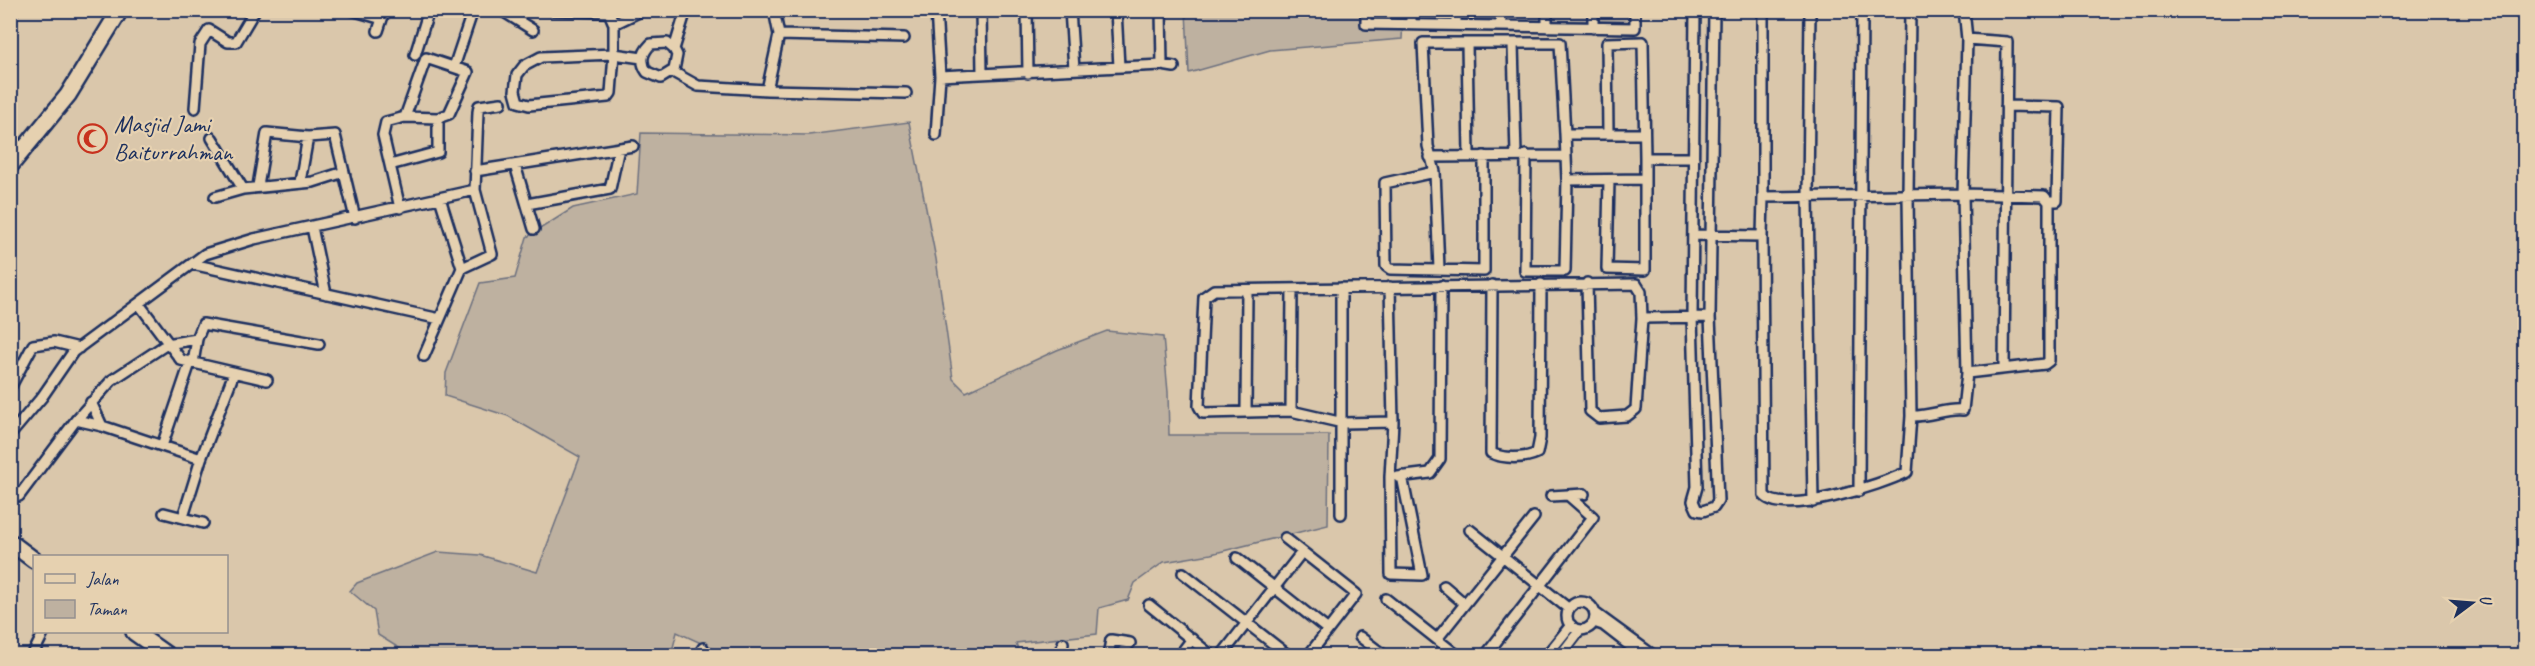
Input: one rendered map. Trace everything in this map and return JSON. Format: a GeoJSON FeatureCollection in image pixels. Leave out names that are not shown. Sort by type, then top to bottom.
{"type":"FeatureCollection","features":[{"type":"Feature","properties":{"kind":"main road"},"geometry":{"type":"LineString","coordinates":[[10,166],[68,95],[120,10]]}},
{"type":"Feature","properties":{"kind":"main road"},"geometry":{"type":"LineString","coordinates":[[10,542],[33,559]]}},
{"type":"Feature","properties":{"kind":"main road"},"geometry":{"type":"LineString","coordinates":[[135,633],[168,656]]}},
{"type":"Feature","properties":{"kind":"street"},"geometry":{"type":"LineString","coordinates":[[10,16],[13,10]]}},
{"type":"Feature","properties":{"kind":"street"},"geometry":{"type":"LineString","coordinates":[[195,108],[200,44],[204,37],[209,30],[228,42],[236,42],[255,10]]}},
{"type":"Feature","properties":{"kind":"street"},"geometry":{"type":"LineString","coordinates":[[352,10],[383,15],[378,31]]}},
{"type":"Feature","properties":{"kind":"street"},"geometry":{"type":"LineString","coordinates":[[400,208],[383,135],[386,122],[405,117],[438,118],[449,114],[468,72],[412,53],[429,10]]}},
{"type":"Feature","properties":{"kind":"street"},"geometry":{"type":"LineString","coordinates":[[454,67],[473,10]]}},
{"type":"Feature","properties":{"kind":"street"},"geometry":{"type":"LineString","coordinates":[[501,10],[533,30]]}},
{"type":"Feature","properties":{"kind":"street"},"geometry":{"type":"LineString","coordinates":[[552,10],[609,11],[614,24],[614,54],[611,88],[608,96],[529,105],[518,102],[516,98],[517,75],[532,61],[541,57],[614,54],[642,58]]}},
{"type":"Feature","properties":{"kind":"street"},"geometry":{"type":"LineString","coordinates":[[614,24],[643,10]]}},
{"type":"Feature","properties":{"kind":"street"},"geometry":{"type":"LineString","coordinates":[[674,49],[667,43],[651,44],[645,50],[642,58],[647,72],[661,78],[673,72],[677,63],[674,49],[686,10]]}},
{"type":"Feature","properties":{"kind":"street"},"geometry":{"type":"LineString","coordinates":[[767,90],[779,35],[774,10]]}},
{"type":"Feature","properties":{"kind":"street"},"geometry":{"type":"LineString","coordinates":[[936,10],[940,76],[936,135]]}},
{"type":"Feature","properties":{"kind":"street"},"geometry":{"type":"LineString","coordinates":[[981,10],[982,74]]}},
{"type":"Feature","properties":{"kind":"street"},"geometry":{"type":"LineString","coordinates":[[1027,10],[1028,73]]}},
{"type":"Feature","properties":{"kind":"street"},"geometry":{"type":"LineString","coordinates":[[1070,10],[1074,69]]}},
{"type":"Feature","properties":{"kind":"street"},"geometry":{"type":"LineString","coordinates":[[1116,10],[1119,67]]}},
{"type":"Feature","properties":{"kind":"street"},"geometry":{"type":"LineString","coordinates":[[1161,10],[1162,65]]}},
{"type":"Feature","properties":{"kind":"street"},"geometry":{"type":"LineString","coordinates":[[1366,10],[1366,24],[1635,28],[1635,10]]}},
{"type":"Feature","properties":{"kind":"street"},"geometry":{"type":"LineString","coordinates":[[1411,10],[1411,24]]}},
{"type":"Feature","properties":{"kind":"street"},"geometry":{"type":"LineString","coordinates":[[1456,10],[1456,25]]}},
{"type":"Feature","properties":{"kind":"street"},"geometry":{"type":"LineString","coordinates":[[1501,10],[1501,26]]}},
{"type":"Feature","properties":{"kind":"street"},"geometry":{"type":"LineString","coordinates":[[1547,10],[1547,27]]}},
{"type":"Feature","properties":{"kind":"street"},"geometry":{"type":"LineString","coordinates":[[1593,10],[1593,27]]}},
{"type":"Feature","properties":{"kind":"street"},"geometry":{"type":"LineString","coordinates":[[1695,10],[1692,317],[1697,487],[1694,501],[1697,510],[1703,511],[1714,507],[1718,501],[1710,316],[1713,234],[1714,10]]}},
{"type":"Feature","properties":{"kind":"street"},"geometry":{"type":"LineString","coordinates":[[1763,10],[1764,495],[1771,500],[1813,502],[1859,490],[1908,470],[1911,416],[1908,196],[1910,10]]}},
{"type":"Feature","properties":{"kind":"street"},"geometry":{"type":"LineString","coordinates":[[1810,10],[1808,197],[1813,502]]}},
{"type":"Feature","properties":{"kind":"street"},"geometry":{"type":"LineString","coordinates":[[1859,490],[1862,10]]}},
{"type":"Feature","properties":{"kind":"street"},"geometry":{"type":"LineString","coordinates":[[1911,416],[1952,409],[1963,410],[1967,373],[1963,194],[1967,39],[1964,10]]}},
{"type":"Feature","properties":{"kind":"street"},"geometry":{"type":"LineString","coordinates":[[779,35],[904,38]]}},
{"type":"Feature","properties":{"kind":"street"},"geometry":{"type":"LineString","coordinates":[[1967,39],[2007,42],[2004,367]]}},
{"type":"Feature","properties":{"kind":"street"},"geometry":{"type":"LineString","coordinates":[[1608,134],[1607,43],[1643,42],[1644,270],[1607,269],[1609,180]]}},
{"type":"Feature","properties":{"kind":"street"},"geometry":{"type":"LineString","coordinates":[[1439,269],[1435,172],[1430,157],[1423,44],[1560,43],[1567,180],[1565,271],[1525,271],[1521,155],[1513,44]]}},
{"type":"Feature","properties":{"kind":"street"},"geometry":{"type":"LineString","coordinates":[[1467,44],[1469,155]]}},
{"type":"Feature","properties":{"kind":"street"},"geometry":{"type":"LineString","coordinates":[[405,117],[426,58]]}},
{"type":"Feature","properties":{"kind":"street"},"geometry":{"type":"LineString","coordinates":[[940,76],[1162,65],[1174,67]]}},
{"type":"Feature","properties":{"kind":"street"},"geometry":{"type":"LineString","coordinates":[[673,72],[698,86],[906,93]]}},
{"type":"Feature","properties":{"kind":"street"},"geometry":{"type":"LineString","coordinates":[[462,268],[489,258],[492,251],[475,190],[479,106],[501,103]]}},
{"type":"Feature","properties":{"kind":"street"},"geometry":{"type":"LineString","coordinates":[[2006,106],[2059,108],[2057,201],[2048,201]]}},
{"type":"Feature","properties":{"kind":"street"},"geometry":{"type":"LineString","coordinates":[[390,165],[438,152],[438,118]]}},
{"type":"Feature","properties":{"kind":"street"},"geometry":{"type":"LineString","coordinates":[[258,186],[267,133],[308,138],[335,135],[355,218]]}},
{"type":"Feature","properties":{"kind":"street"},"geometry":{"type":"LineString","coordinates":[[1565,134],[1644,134]]}},
{"type":"Feature","properties":{"kind":"street"},"geometry":{"type":"LineString","coordinates":[[212,138],[243,189]]}},
{"type":"Feature","properties":{"kind":"street"},"geometry":{"type":"LineString","coordinates":[[300,182],[308,138]]}},
{"type":"Feature","properties":{"kind":"street"},"geometry":{"type":"LineString","coordinates":[[10,141],[26,149]]}},
{"type":"Feature","properties":{"kind":"street"},"geometry":{"type":"LineString","coordinates":[[476,171],[633,146]]}},
{"type":"Feature","properties":{"kind":"street"},"geometry":{"type":"LineString","coordinates":[[527,204],[610,189],[619,148]]}},
{"type":"Feature","properties":{"kind":"street"},"geometry":{"type":"LineString","coordinates":[[1435,172],[1385,183],[1386,266],[1390,269],[1484,271],[1484,156]]}},
{"type":"Feature","properties":{"kind":"street"},"geometry":{"type":"LineString","coordinates":[[1430,157],[1565,156]]}},
{"type":"Feature","properties":{"kind":"street"},"geometry":{"type":"LineString","coordinates":[[1645,158],[1694,158]]}},
{"type":"Feature","properties":{"kind":"street"},"geometry":{"type":"LineString","coordinates":[[515,165],[534,229]]}},
{"type":"Feature","properties":{"kind":"street"},"geometry":{"type":"LineString","coordinates":[[215,197],[258,186],[313,182],[344,172]]}},
{"type":"Feature","properties":{"kind":"street"},"geometry":{"type":"LineString","coordinates":[[1567,180],[1645,179]]}},
{"type":"Feature","properties":{"kind":"street"},"geometry":{"type":"LineString","coordinates":[[10,435],[42,398],[68,357],[205,255],[255,239],[475,190]]}},
{"type":"Feature","properties":{"kind":"street"},"geometry":{"type":"LineString","coordinates":[[1763,197],[1963,194],[2036,194],[2044,196],[2048,201],[2050,357],[2045,364],[1967,373]]}},
{"type":"Feature","properties":{"kind":"street"},"geometry":{"type":"LineString","coordinates":[[424,356],[462,268],[440,198]]}},
{"type":"Feature","properties":{"kind":"street"},"geometry":{"type":"LineString","coordinates":[[312,227],[326,294]]}},
{"type":"Feature","properties":{"kind":"street"},"geometry":{"type":"LineString","coordinates":[[1694,234],[1762,236]]}},
{"type":"Feature","properties":{"kind":"street"},"geometry":{"type":"LineString","coordinates":[[192,264],[440,319]]}},
{"type":"Feature","properties":{"kind":"street"},"geometry":{"type":"LineString","coordinates":[[1393,422],[1342,423],[1292,411],[1203,413],[1199,406],[1204,297],[1215,290],[1587,283],[1636,284],[1641,292],[1642,318],[1636,409],[1627,416],[1599,418],[1590,411],[1587,283]]}},
{"type":"Feature","properties":{"kind":"street"},"geometry":{"type":"LineString","coordinates":[[1492,285],[1491,453],[1497,456],[1528,457],[1537,453],[1540,438],[1541,284]]}},
{"type":"Feature","properties":{"kind":"street"},"geometry":{"type":"LineString","coordinates":[[1390,477],[1430,473],[1440,459],[1441,286]]}},
{"type":"Feature","properties":{"kind":"street"},"geometry":{"type":"LineString","coordinates":[[1390,287],[1393,422],[1390,477],[1391,574],[1422,575],[1402,476]]}},
{"type":"Feature","properties":{"kind":"street"},"geometry":{"type":"LineString","coordinates":[[1341,288],[1341,514]]}},
{"type":"Feature","properties":{"kind":"street"},"geometry":{"type":"LineString","coordinates":[[1292,289],[1292,411]]}},
{"type":"Feature","properties":{"kind":"street"},"geometry":{"type":"LineString","coordinates":[[1246,412],[1247,290]]}},
{"type":"Feature","properties":{"kind":"street"},"geometry":{"type":"LineString","coordinates":[[140,304],[175,355],[192,363],[267,380]]}},
{"type":"Feature","properties":{"kind":"street"},"geometry":{"type":"LineString","coordinates":[[1642,318],[1710,316]]}},
{"type":"Feature","properties":{"kind":"street"},"geometry":{"type":"LineString","coordinates":[[162,446],[192,363],[202,324],[320,344]]}},
{"type":"Feature","properties":{"kind":"street"},"geometry":{"type":"LineString","coordinates":[[19,496],[76,420],[112,380],[167,344],[197,339]]}},
{"type":"Feature","properties":{"kind":"street"},"geometry":{"type":"LineString","coordinates":[[10,388],[33,345],[54,342],[79,348]]}},
{"type":"Feature","properties":{"kind":"street"},"geometry":{"type":"LineString","coordinates":[[183,518],[201,459],[234,373]]}},
{"type":"Feature","properties":{"kind":"street"},"geometry":{"type":"LineString","coordinates":[[91,402],[102,426]]}},
{"type":"Feature","properties":{"kind":"street"},"geometry":{"type":"LineString","coordinates":[[76,420],[102,426],[201,459]]}},
{"type":"Feature","properties":{"kind":"street"},"geometry":{"type":"LineString","coordinates":[[1551,496],[1584,494]]}},
{"type":"Feature","properties":{"kind":"street"},"geometry":{"type":"LineString","coordinates":[[1485,656],[1593,517],[1568,495]]}},
{"type":"Feature","properties":{"kind":"street"},"geometry":{"type":"LineString","coordinates":[[164,513],[203,523]]}},
{"type":"Feature","properties":{"kind":"street"},"geometry":{"type":"LineString","coordinates":[[1437,639],[1534,517]]}},
{"type":"Feature","properties":{"kind":"street"},"geometry":{"type":"LineString","coordinates":[[1470,530],[1569,609]]}},
{"type":"Feature","properties":{"kind":"street"},"geometry":{"type":"LineString","coordinates":[[1285,538],[1356,594],[1308,656]]}},
{"type":"Feature","properties":{"kind":"street"},"geometry":{"type":"LineString","coordinates":[[1221,656],[1302,552]]}},
{"type":"Feature","properties":{"kind":"street"},"geometry":{"type":"LineString","coordinates":[[1237,558],[1328,630]]}},
{"type":"Feature","properties":{"kind":"street"},"geometry":{"type":"LineString","coordinates":[[1183,573],[1289,656]]}},
{"type":"Feature","properties":{"kind":"street"},"geometry":{"type":"LineString","coordinates":[[1444,586],[1465,604]]}},
{"type":"Feature","properties":{"kind":"street"},"geometry":{"type":"LineString","coordinates":[[1386,599],[1458,656]]}},
{"type":"Feature","properties":{"kind":"street"},"geometry":{"type":"LineString","coordinates":[[1580,630],[1571,625],[1568,620],[1569,609],[1583,602],[1588,604],[1594,617],[1643,656]]}},
{"type":"Feature","properties":{"kind":"street"},"geometry":{"type":"LineString","coordinates":[[1149,605],[1212,656]]}},
{"type":"Feature","properties":{"kind":"street"},"geometry":{"type":"LineString","coordinates":[[1560,656],[1580,630],[1591,626],[1594,617]]}},
{"type":"Feature","properties":{"kind":"street"},"geometry":{"type":"LineString","coordinates":[[1594,617],[1654,656]]}},
{"type":"Feature","properties":{"kind":"street"},"geometry":{"type":"LineString","coordinates":[[1546,656],[1571,625]]}},
{"type":"Feature","properties":{"kind":"street"},"geometry":{"type":"LineString","coordinates":[[32,656],[44,633]]}},
{"type":"Feature","properties":{"kind":"street"},"geometry":{"type":"LineString","coordinates":[[1360,637],[1374,652],[1385,656]]}},
{"type":"Feature","properties":{"kind":"street"},"geometry":{"type":"LineString","coordinates":[[1179,656],[1192,639]]}},
{"type":"Feature","properties":{"kind":"street"},"geometry":{"type":"LineString","coordinates":[[1108,656],[1111,640],[1130,643],[1119,656]]}},
{"type":"Feature","properties":{"kind":"street"},"geometry":{"type":"LineString","coordinates":[[1061,656],[1063,643]]}},
{"type":"Feature","properties":{"kind":"green space"},"geometry":{"type":"Polygon","coordinates":[[[1186,11],[1637,11],[1637,22],[1403,18],[1402,39],[1270,50],[1189,73],[1186,11]]]}},
{"type":"Feature","properties":{"kind":"green space"},"geometry":{"type":"Polygon","coordinates":[[[909,122],[936,259],[953,379],[966,392],[1057,350],[1107,331],[1163,337],[1169,435],[1329,435],[1328,525],[1211,554],[1164,562],[1135,583],[1128,600],[1099,608],[1097,634],[1016,643],[1020,655],[727,655],[677,632],[671,655],[410,655],[378,635],[374,611],[350,591],[357,583],[438,552],[480,555],[537,572],[580,457],[508,416],[445,396],[446,373],[480,283],[515,278],[527,237],[573,208],[637,194],[641,133],[809,135],[909,122]]]}},
{"type":"Feature","properties":{"kind":"place","name":"Masjid Jami Baiturrahman"},"geometry":{"type":"Point","coordinates":[93,138]}}]}
